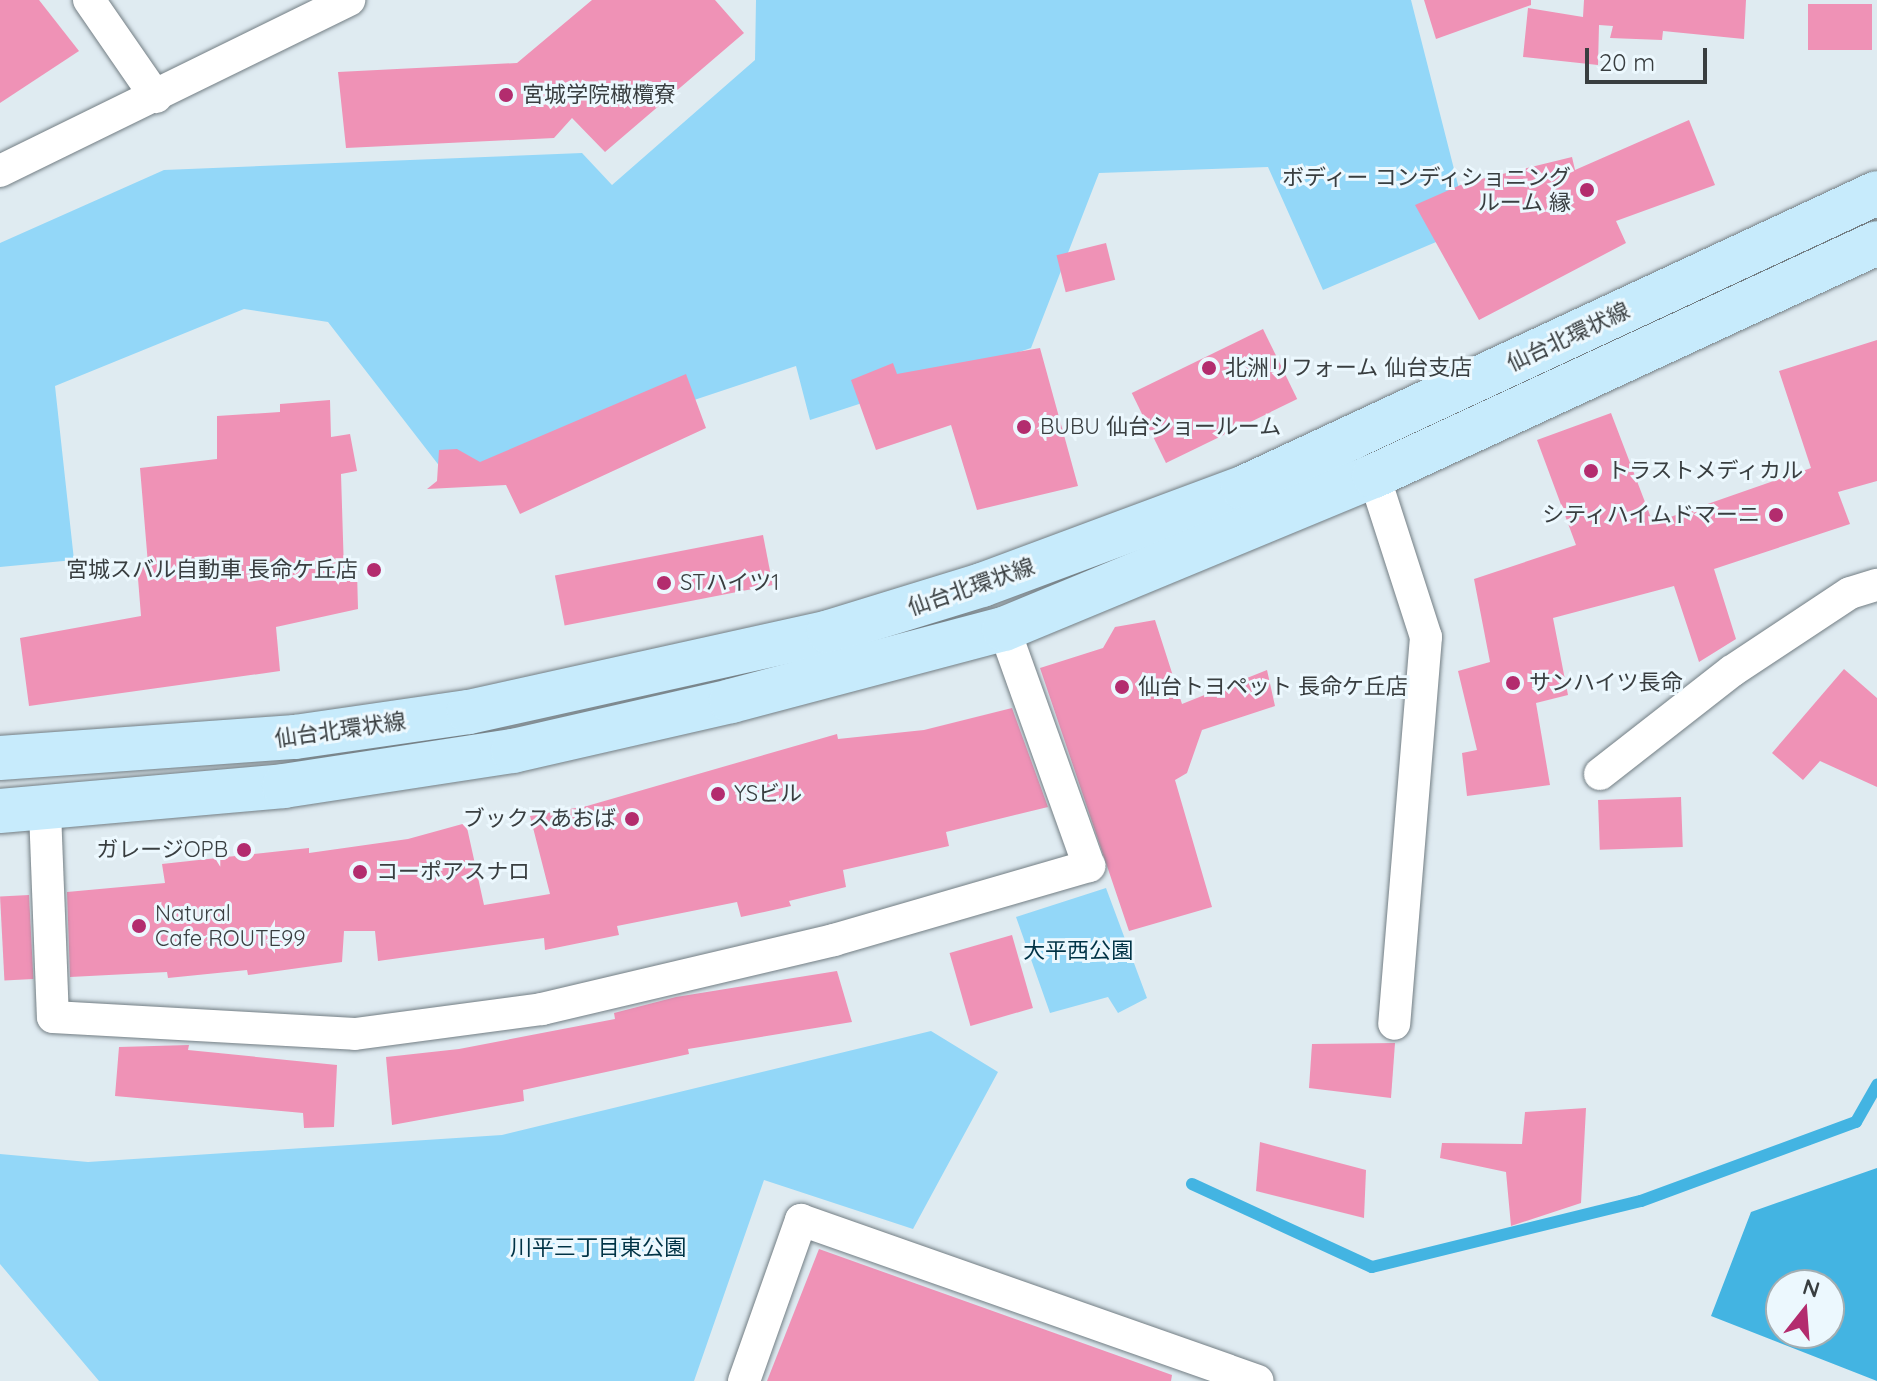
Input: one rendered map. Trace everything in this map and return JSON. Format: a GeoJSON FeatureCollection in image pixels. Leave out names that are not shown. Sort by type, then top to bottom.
{"type":"FeatureCollection","features":[{"type":"Feature","properties":{"kind":"main road","name":"仙台北環状線"},"geometry":{"type":"LineString","coordinates":[[0,758],[295,737],[469,712],[829,632],[982,585],[1243,488],[1877,193]]}},
{"type":"Feature","properties":{"kind":"main road","name":"仙台北環状線"},"geometry":{"type":"LineString","coordinates":[[0,811],[45,811],[284,786],[513,751],[731,701],[1004,629],[1374,476],[1877,243]]}},
{"type":"Feature","properties":{"kind":"street"},"geometry":{"type":"LineString","coordinates":[[89,0],[156,97]]}},
{"type":"Feature","properties":{"kind":"street"},"geometry":{"type":"LineString","coordinates":[[0,171],[349,0]]}},
{"type":"Feature","properties":{"kind":"street"},"geometry":{"type":"LineString","coordinates":[[1374,476],[1426,637],[1394,1024]]}},
{"type":"Feature","properties":{"kind":"street"},"geometry":{"type":"LineString","coordinates":[[1600,774],[1732,671],[1850,593],[1877,585]]}},
{"type":"Feature","properties":{"kind":"street"},"geometry":{"type":"LineString","coordinates":[[45,811],[53,1017],[355,1034],[542,1009],[834,940],[1089,866],[1004,629]]}},
{"type":"Feature","properties":{"kind":"street"},"geometry":{"type":"LineString","coordinates":[[744,1381],[801,1220],[1257,1381]]}},
{"type":"Feature","properties":{"kind":"green space"},"geometry":{"type":"Polygon","coordinates":[[[756,0],[1411,0],[1469,228],[1323,290],[1268,167],[1099,173],[1031,348],[810,420],[796,366],[451,481],[328,322],[244,309],[55,386],[74,560],[0,567],[0,243],[164,170],[582,153],[612,185],[755,60],[756,0]]]}},
{"type":"Feature","properties":{"kind":"green space","name":"大平西公園"},"geometry":{"type":"Polygon","coordinates":[[[1106,888],[1147,998],[1118,1013],[1108,997],[1050,1013],[1016,917],[1106,888]]]}},
{"type":"Feature","properties":{"kind":"green space","name":"川平三丁目東公園"},"geometry":{"type":"Polygon","coordinates":[[[931,1031],[998,1072],[913,1229],[764,1180],[694,1381],[99,1381],[0,1264],[0,1154],[88,1162],[502,1135],[931,1031]]]}},
{"type":"Feature","properties":{"kind":"shaded area"},"geometry":{"type":"Polygon","coordinates":[[[1877,1168],[1877,1381],[1795,1349],[1845,1349],[1845,1269],[1765,1269],[1765,1337],[1711,1316],[1751,1212],[1877,1168]]]}},
{"type":"Feature","properties":{"kind":"building"},"geometry":{"type":"Polygon","coordinates":[[[0,0],[39,0],[79,51],[0,103],[0,0]]]}},
{"type":"Feature","properties":{"kind":"building","name":"宮城学院橄欖寮"},"geometry":{"type":"Polygon","coordinates":[[[592,0],[715,0],[744,33],[605,152],[572,118],[554,138],[346,148],[338,72],[517,63],[592,0]]]}},
{"type":"Feature","properties":{"kind":"building"},"geometry":{"type":"Polygon","coordinates":[[[1424,0],[1531,0],[1531,5],[1436,39],[1424,0]]]}},
{"type":"Feature","properties":{"kind":"building"},"geometry":{"type":"Polygon","coordinates":[[[1584,0],[1746,0],[1744,39],[1663,31],[1662,40],[1610,38],[1613,26],[1599,25],[1598,65],[1523,57],[1528,8],[1583,17],[1584,0]]]}},
{"type":"Feature","properties":{"kind":"building"},"geometry":{"type":"Polygon","coordinates":[[[1808,4],[1872,4],[1872,50],[1808,50],[1808,4]]]}},
{"type":"Feature","properties":{"kind":"building"},"geometry":{"type":"Polygon","coordinates":[[[1689,120],[1715,185],[1616,221],[1626,243],[1479,320],[1415,205],[1465,183],[1572,157],[1575,170],[1689,120]]]}},
{"type":"Feature","properties":{"kind":"building"},"geometry":{"type":"Polygon","coordinates":[[[1106,243],[1115,280],[1066,292],[1057,255],[1106,243]]]}},
{"type":"Feature","properties":{"kind":"building"},"geometry":{"type":"Polygon","coordinates":[[[1263,329],[1297,399],[1166,463],[1132,393],[1263,329]]]}},
{"type":"Feature","properties":{"kind":"building"},"geometry":{"type":"Polygon","coordinates":[[[1877,340],[1877,481],[1838,492],[1850,524],[1714,569],[1736,639],[1699,662],[1674,586],[1553,618],[1568,695],[1536,703],[1550,785],[1467,796],[1462,753],[1477,750],[1458,671],[1490,662],[1474,579],[1576,545],[1537,440],[1611,413],[1653,523],[1811,468],[1779,371],[1877,340]]]}},
{"type":"Feature","properties":{"kind":"building"},"geometry":{"type":"Polygon","coordinates":[[[1040,348],[1078,486],[977,510],[951,425],[876,450],[851,380],[893,363],[897,374],[1040,348]]]}},
{"type":"Feature","properties":{"kind":"building"},"geometry":{"type":"Polygon","coordinates":[[[686,374],[706,428],[520,514],[506,485],[427,489],[437,481],[439,450],[457,449],[480,462],[686,374]]]}},
{"type":"Feature","properties":{"kind":"building"},"geometry":{"type":"Polygon","coordinates":[[[330,400],[331,437],[350,434],[357,471],[341,474],[344,571],[357,571],[358,609],[276,627],[280,671],[29,706],[20,638],[141,616],[137,566],[148,564],[140,468],[217,459],[217,416],[280,412],[280,404],[330,400]]]}},
{"type":"Feature","properties":{"kind":"building","name":"STハイツ1"},"geometry":{"type":"Polygon","coordinates":[[[763,535],[773,585],[565,626],[555,575],[763,535]]]}},
{"type":"Feature","properties":{"kind":"building"},"geometry":{"type":"Polygon","coordinates":[[[1155,620],[1182,704],[1267,670],[1275,706],[1202,730],[1187,773],[1175,780],[1212,907],[1129,931],[1040,668],[1103,648],[1115,627],[1155,620]]]}},
{"type":"Feature","properties":{"kind":"building"},"geometry":{"type":"Polygon","coordinates":[[[1844,669],[1877,698],[1877,787],[1820,761],[1803,780],[1772,753],[1844,669]]]}},
{"type":"Feature","properties":{"kind":"building"},"geometry":{"type":"Polygon","coordinates":[[[1012,708],[1048,807],[946,832],[949,846],[843,870],[846,887],[789,901],[791,906],[741,917],[737,902],[617,926],[619,935],[545,950],[544,938],[378,961],[375,931],[344,931],[342,962],[248,975],[247,970],[168,978],[167,972],[70,977],[67,892],[165,883],[162,864],[309,848],[309,853],[408,839],[466,823],[484,905],[550,894],[530,816],[587,806],[837,734],[838,739],[924,730],[1012,708]]]}},
{"type":"Feature","properties":{"kind":"building"},"geometry":{"type":"Polygon","coordinates":[[[1681,797],[1683,847],[1600,850],[1598,800],[1681,797]]]}},
{"type":"Feature","properties":{"kind":"building"},"geometry":{"type":"Polygon","coordinates":[[[29,895],[33,979],[4,980],[0,897],[29,895]]]}},
{"type":"Feature","properties":{"kind":"building"},"geometry":{"type":"Polygon","coordinates":[[[1012,935],[1033,1008],[970,1026],[950,953],[1012,935]]]}},
{"type":"Feature","properties":{"kind":"building"},"geometry":{"type":"Polygon","coordinates":[[[837,971],[852,1022],[688,1049],[689,1054],[523,1090],[524,1101],[392,1125],[386,1057],[459,1049],[615,1019],[614,1013],[676,997],[837,971]]]}},
{"type":"Feature","properties":{"kind":"building"},"geometry":{"type":"Polygon","coordinates":[[[1395,1043],[1391,1098],[1309,1088],[1312,1044],[1395,1043]]]}},
{"type":"Feature","properties":{"kind":"building"},"geometry":{"type":"Polygon","coordinates":[[[189,1045],[188,1050],[337,1065],[334,1127],[304,1128],[303,1113],[115,1096],[119,1047],[189,1045]]]}},
{"type":"Feature","properties":{"kind":"building"},"geometry":{"type":"Polygon","coordinates":[[[1586,1108],[1581,1203],[1511,1226],[1506,1172],[1440,1158],[1442,1143],[1522,1144],[1525,1112],[1586,1108]]]}},
{"type":"Feature","properties":{"kind":"building"},"geometry":{"type":"Polygon","coordinates":[[[1260,1142],[1366,1170],[1364,1218],[1256,1191],[1260,1142]]]}},
{"type":"Feature","properties":{"kind":"building"},"geometry":{"type":"Polygon","coordinates":[[[819,1249],[1172,1375],[1171,1381],[767,1381],[819,1249]]]}},
{"type":"Feature","properties":{"kind":"waterway"},"geometry":{"type":"LineString","coordinates":[[1192,1184],[1372,1267],[1641,1201],[1856,1122],[1877,1085]]}},
{"type":"Feature","properties":{"kind":"place","name":"宮城学院橄欖寮"},"geometry":{"type":"Point","coordinates":[506,95]}},
{"type":"Feature","properties":{"kind":"place","name":"ボディー コンディショニング ルーム 縁"},"geometry":{"type":"Point","coordinates":[1587,190]}},
{"type":"Feature","properties":{"kind":"place","name":"北洲リフォーム 仙台支店"},"geometry":{"type":"Point","coordinates":[1209,368]}},
{"type":"Feature","properties":{"kind":"place","name":"BUBU 仙台ショールーム"},"geometry":{"type":"Point","coordinates":[1024,427]}},
{"type":"Feature","properties":{"kind":"place","name":"トラストメディカル"},"geometry":{"type":"Point","coordinates":[1591,471]}},
{"type":"Feature","properties":{"kind":"place","name":"シティハイムドマーニ"},"geometry":{"type":"Point","coordinates":[1776,515]}},
{"type":"Feature","properties":{"kind":"place","name":"宮城スバル自動車 長命ケ丘店"},"geometry":{"type":"Point","coordinates":[374,570]}},
{"type":"Feature","properties":{"kind":"place","name":"STハイツ1"},"geometry":{"type":"Point","coordinates":[664,583]}},
{"type":"Feature","properties":{"kind":"place","name":"サンハイツ長命"},"geometry":{"type":"Point","coordinates":[1513,683]}},
{"type":"Feature","properties":{"kind":"place","name":"仙台トヨペット 長命ケ丘店"},"geometry":{"type":"Point","coordinates":[1122,687]}},
{"type":"Feature","properties":{"kind":"place","name":"YSビル"},"geometry":{"type":"Point","coordinates":[718,794]}},
{"type":"Feature","properties":{"kind":"place","name":"ブックスあおば"},"geometry":{"type":"Point","coordinates":[632,819]}},
{"type":"Feature","properties":{"kind":"place","name":"ガレージOPB"},"geometry":{"type":"Point","coordinates":[244,850]}},
{"type":"Feature","properties":{"kind":"place","name":"コーポアスナロ"},"geometry":{"type":"Point","coordinates":[360,872]}},
{"type":"Feature","properties":{"kind":"place","name":"Natural Cafe ROUTE99"},"geometry":{"type":"Point","coordinates":[139,926]}}]}
